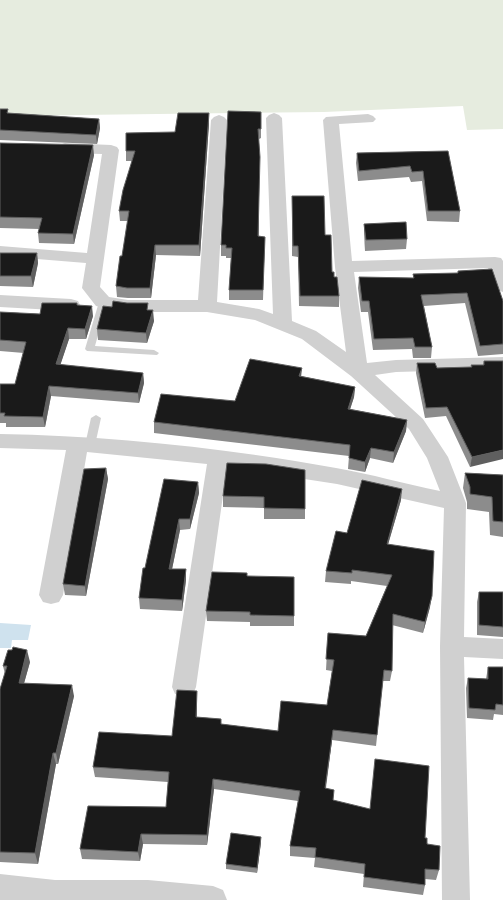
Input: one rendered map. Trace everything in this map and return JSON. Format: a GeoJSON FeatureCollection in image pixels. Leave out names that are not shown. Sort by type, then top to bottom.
{"type":"FeatureCollection","features":[{"type":"Feature","properties":{"kind":"street"},"geometry":{"type":"LineString","coordinates":[[274,118],[283,325]]}},
{"type":"Feature","properties":{"kind":"street"},"geometry":{"type":"LineString","coordinates":[[358,371],[344,267],[331,120],[368,119]]}},
{"type":"Feature","properties":{"kind":"street"},"geometry":{"type":"LineString","coordinates":[[207,306],[219,120]]}},
{"type":"Feature","properties":{"kind":"street"},"geometry":{"type":"LineString","coordinates":[[48,148],[111,150],[91,288],[103,302]]}},
{"type":"Feature","properties":{"kind":"street"},"geometry":{"type":"LineString","coordinates":[[0,251],[96,259]]}},
{"type":"Feature","properties":{"kind":"street"},"geometry":{"type":"LineString","coordinates":[[344,267],[499,262],[503,286]]}},
{"type":"Feature","properties":{"kind":"street"},"geometry":{"type":"LineString","coordinates":[[0,301],[88,306],[103,302],[128,306],[207,306],[259,315],[309,335],[358,371],[416,424],[437,456],[455,503],[452,646],[456,900]]}},
{"type":"Feature","properties":{"kind":"street"},"geometry":{"type":"LineString","coordinates":[[358,371],[396,366],[503,363]]}},
{"type":"Feature","properties":{"kind":"street"},"geometry":{"type":"LineString","coordinates":[[0,441],[84,444],[199,455],[337,476],[455,503]]}},
{"type":"Feature","properties":{"kind":"street"},"geometry":{"type":"LineString","coordinates":[[51,595],[84,444]]}},
{"type":"Feature","properties":{"kind":"street"},"geometry":{"type":"LineString","coordinates":[[184,687],[218,458]]}},
{"type":"Feature","properties":{"kind":"street"},"geometry":{"type":"LineString","coordinates":[[452,646],[503,650]]}},
{"type":"Feature","properties":{"kind":"street"},"geometry":{"type":"LineString","coordinates":[[0,887],[56,894],[148,893],[213,900]]}},
{"type":"Feature","properties":{"kind":"lane"},"geometry":{"type":"LineString","coordinates":[[103,302],[90,348],[154,353]]}},
{"type":"Feature","properties":{"kind":"lane"},"geometry":{"type":"LineString","coordinates":[[84,444],[96,418]]}},
{"type":"Feature","properties":{"kind":"shaded area"},"geometry":{"type":"Polygon","coordinates":[[[0,0],[503,0],[503,129],[467,130],[463,106],[324,112],[0,116],[0,0]]]}},
{"type":"Feature","properties":{"kind":"water"},"geometry":{"type":"Polygon","coordinates":[[[0,623],[31,625],[28,640],[12,640],[11,648],[0,648],[0,623]]]}},
{"type":"Feature","properties":{"kind":"building"},"geometry":{"type":"Polygon","coordinates":[[[0,109],[8,109],[7,113],[99,119],[96,135],[0,130],[0,109]]]}},
{"type":"Feature","properties":{"kind":"building"},"geometry":{"type":"Polygon","coordinates":[[[228,111],[261,112],[261,129],[258,129],[260,157],[258,236],[265,237],[263,290],[229,290],[232,248],[226,248],[226,245],[221,245],[228,111]]]}},
{"type":"Feature","properties":{"kind":"building"},"geometry":{"type":"Polygon","coordinates":[[[178,113],[209,113],[199,245],[155,245],[150,288],[127,288],[116,286],[129,211],[119,211],[123,190],[135,151],[126,151],[126,133],[175,132],[178,113]]]}},
{"type":"Feature","properties":{"kind":"building"},"geometry":{"type":"Polygon","coordinates":[[[0,143],[93,145],[73,234],[38,233],[42,218],[0,217],[0,143]]]}},
{"type":"Feature","properties":{"kind":"building"},"geometry":{"type":"Polygon","coordinates":[[[448,151],[460,211],[428,211],[423,171],[412,172],[410,166],[359,171],[357,153],[448,151]]]}},
{"type":"Feature","properties":{"kind":"building"},"geometry":{"type":"Polygon","coordinates":[[[292,196],[324,196],[325,235],[331,235],[332,272],[334,272],[334,277],[337,277],[339,296],[300,296],[298,246],[293,246],[292,196]]]}},
{"type":"Feature","properties":{"kind":"building"},"geometry":{"type":"Polygon","coordinates":[[[406,222],[407,239],[366,240],[364,224],[406,222]]]}},
{"type":"Feature","properties":{"kind":"building"},"geometry":{"type":"Polygon","coordinates":[[[0,253],[37,253],[31,276],[0,276],[0,253]]]}},
{"type":"Feature","properties":{"kind":"building"},"geometry":{"type":"Polygon","coordinates":[[[492,269],[503,301],[503,344],[480,346],[467,293],[421,295],[432,347],[415,347],[413,338],[374,339],[369,301],[362,301],[359,277],[414,278],[413,274],[458,273],[458,271],[492,269]]]}},
{"type":"Feature","properties":{"kind":"building"},"geometry":{"type":"Polygon","coordinates":[[[113,301],[148,303],[147,310],[153,310],[146,333],[97,329],[103,306],[112,307],[113,301]]]}},
{"type":"Feature","properties":{"kind":"building"},"geometry":{"type":"Polygon","coordinates":[[[42,303],[77,303],[77,305],[92,306],[85,329],[68,328],[56,364],[143,373],[138,393],[49,386],[43,417],[4,416],[5,413],[0,413],[0,384],[15,384],[26,342],[0,340],[0,312],[40,314],[42,303]]]}},
{"type":"Feature","properties":{"kind":"building"},"geometry":{"type":"Polygon","coordinates":[[[250,359],[302,368],[299,376],[355,387],[348,409],[407,420],[394,452],[371,448],[365,462],[349,458],[350,445],[154,422],[161,394],[235,401],[250,359]]]}},
{"type":"Feature","properties":{"kind":"building"},"geometry":{"type":"Polygon","coordinates":[[[484,361],[503,361],[503,450],[472,457],[447,407],[426,408],[417,363],[435,363],[437,368],[472,367],[471,365],[484,365],[484,361]]]}},
{"type":"Feature","properties":{"kind":"building"},"geometry":{"type":"Polygon","coordinates":[[[227,463],[266,464],[305,470],[305,509],[264,508],[264,497],[223,496],[227,463]]]}},
{"type":"Feature","properties":{"kind":"building"},"geometry":{"type":"Polygon","coordinates":[[[106,468],[85,586],[63,584],[84,469],[106,468]]]}},
{"type":"Feature","properties":{"kind":"building"},"geometry":{"type":"Polygon","coordinates":[[[465,473],[503,475],[503,522],[493,521],[492,497],[470,494],[470,487],[465,473]]]}},
{"type":"Feature","properties":{"kind":"building"},"geometry":{"type":"Polygon","coordinates":[[[164,479],[198,482],[190,519],[179,519],[169,569],[186,569],[182,600],[139,598],[143,568],[145,568],[164,479]]]}},
{"type":"Feature","properties":{"kind":"building"},"geometry":{"type":"Polygon","coordinates":[[[362,480],[402,489],[387,544],[434,551],[432,596],[425,622],[393,614],[392,671],[384,670],[377,735],[333,730],[325,788],[334,790],[333,800],[370,809],[375,759],[429,766],[425,838],[427,838],[427,844],[440,846],[439,870],[425,869],[425,885],[364,877],[365,864],[315,857],[316,848],[290,846],[300,791],[213,779],[207,835],[141,834],[138,852],[80,849],[88,806],[166,807],[169,772],[93,767],[99,732],[172,736],[177,690],[197,691],[196,717],[221,719],[221,724],[278,731],[281,701],[327,705],[334,660],[326,659],[328,633],[366,636],[392,575],[352,570],[352,573],[326,571],[336,531],[347,533],[362,480]]]}},
{"type":"Feature","properties":{"kind":"building"},"geometry":{"type":"Polygon","coordinates":[[[212,572],[247,573],[247,576],[294,577],[294,616],[250,615],[250,612],[206,611],[212,572]]]}},
{"type":"Feature","properties":{"kind":"building"},"geometry":{"type":"Polygon","coordinates":[[[479,592],[503,592],[503,627],[479,625],[479,592]]]}},
{"type":"Feature","properties":{"kind":"building"},"geometry":{"type":"Polygon","coordinates":[[[13,647],[27,650],[19,683],[72,685],[56,753],[53,753],[35,853],[0,852],[0,689],[7,666],[3,666],[8,650],[12,650],[13,647]]]}},
{"type":"Feature","properties":{"kind":"building"},"geometry":{"type":"Polygon","coordinates":[[[488,667],[503,667],[503,705],[496,704],[495,710],[469,708],[468,678],[488,679],[488,667]]]}},
{"type":"Feature","properties":{"kind":"building"},"geometry":{"type":"Polygon","coordinates":[[[231,833],[261,837],[257,868],[226,864],[231,833]]]}}]}
